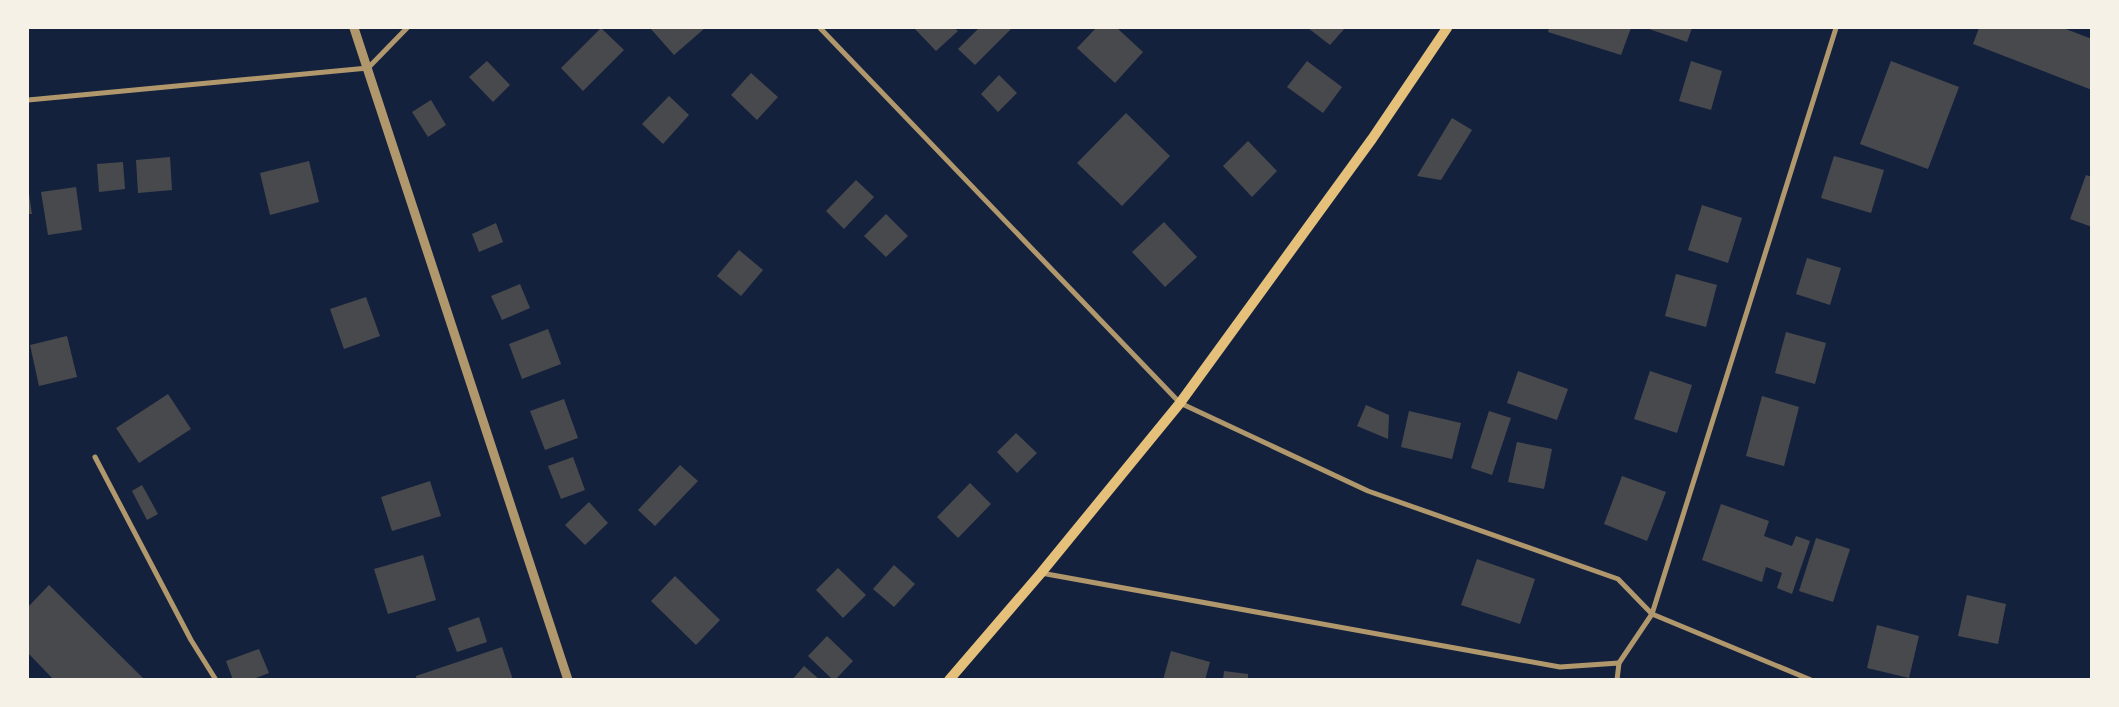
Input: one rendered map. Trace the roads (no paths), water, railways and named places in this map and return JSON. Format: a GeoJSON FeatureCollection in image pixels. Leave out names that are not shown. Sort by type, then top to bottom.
{"type":"FeatureCollection","features":[{"type":"Feature","properties":{"kind":"main road"},"geometry":{"type":"LineString","coordinates":[[949,680],[1041,573],[1180,403],[1372,139],[1447,28]]}},
{"type":"Feature","properties":{"kind":"street"},"geometry":{"type":"LineString","coordinates":[[354,28],[568,680]]}},
{"type":"Feature","properties":{"kind":"street"},"geometry":{"type":"LineString","coordinates":[[28,100],[368,68],[407,28]]}},
{"type":"Feature","properties":{"kind":"street"},"geometry":{"type":"LineString","coordinates":[[820,28],[1180,403],[1368,491],[1618,579],[1652,614],[1811,680]]}},
{"type":"Feature","properties":{"kind":"street"},"geometry":{"type":"LineString","coordinates":[[1617,680],[1619,663],[1652,614],[1836,28]]}},
{"type":"Feature","properties":{"kind":"street"},"geometry":{"type":"LineString","coordinates":[[95,457],[191,640],[216,680]]}},
{"type":"Feature","properties":{"kind":"street"},"geometry":{"type":"LineString","coordinates":[[1041,573],[1560,666],[1619,663]]}}]}
